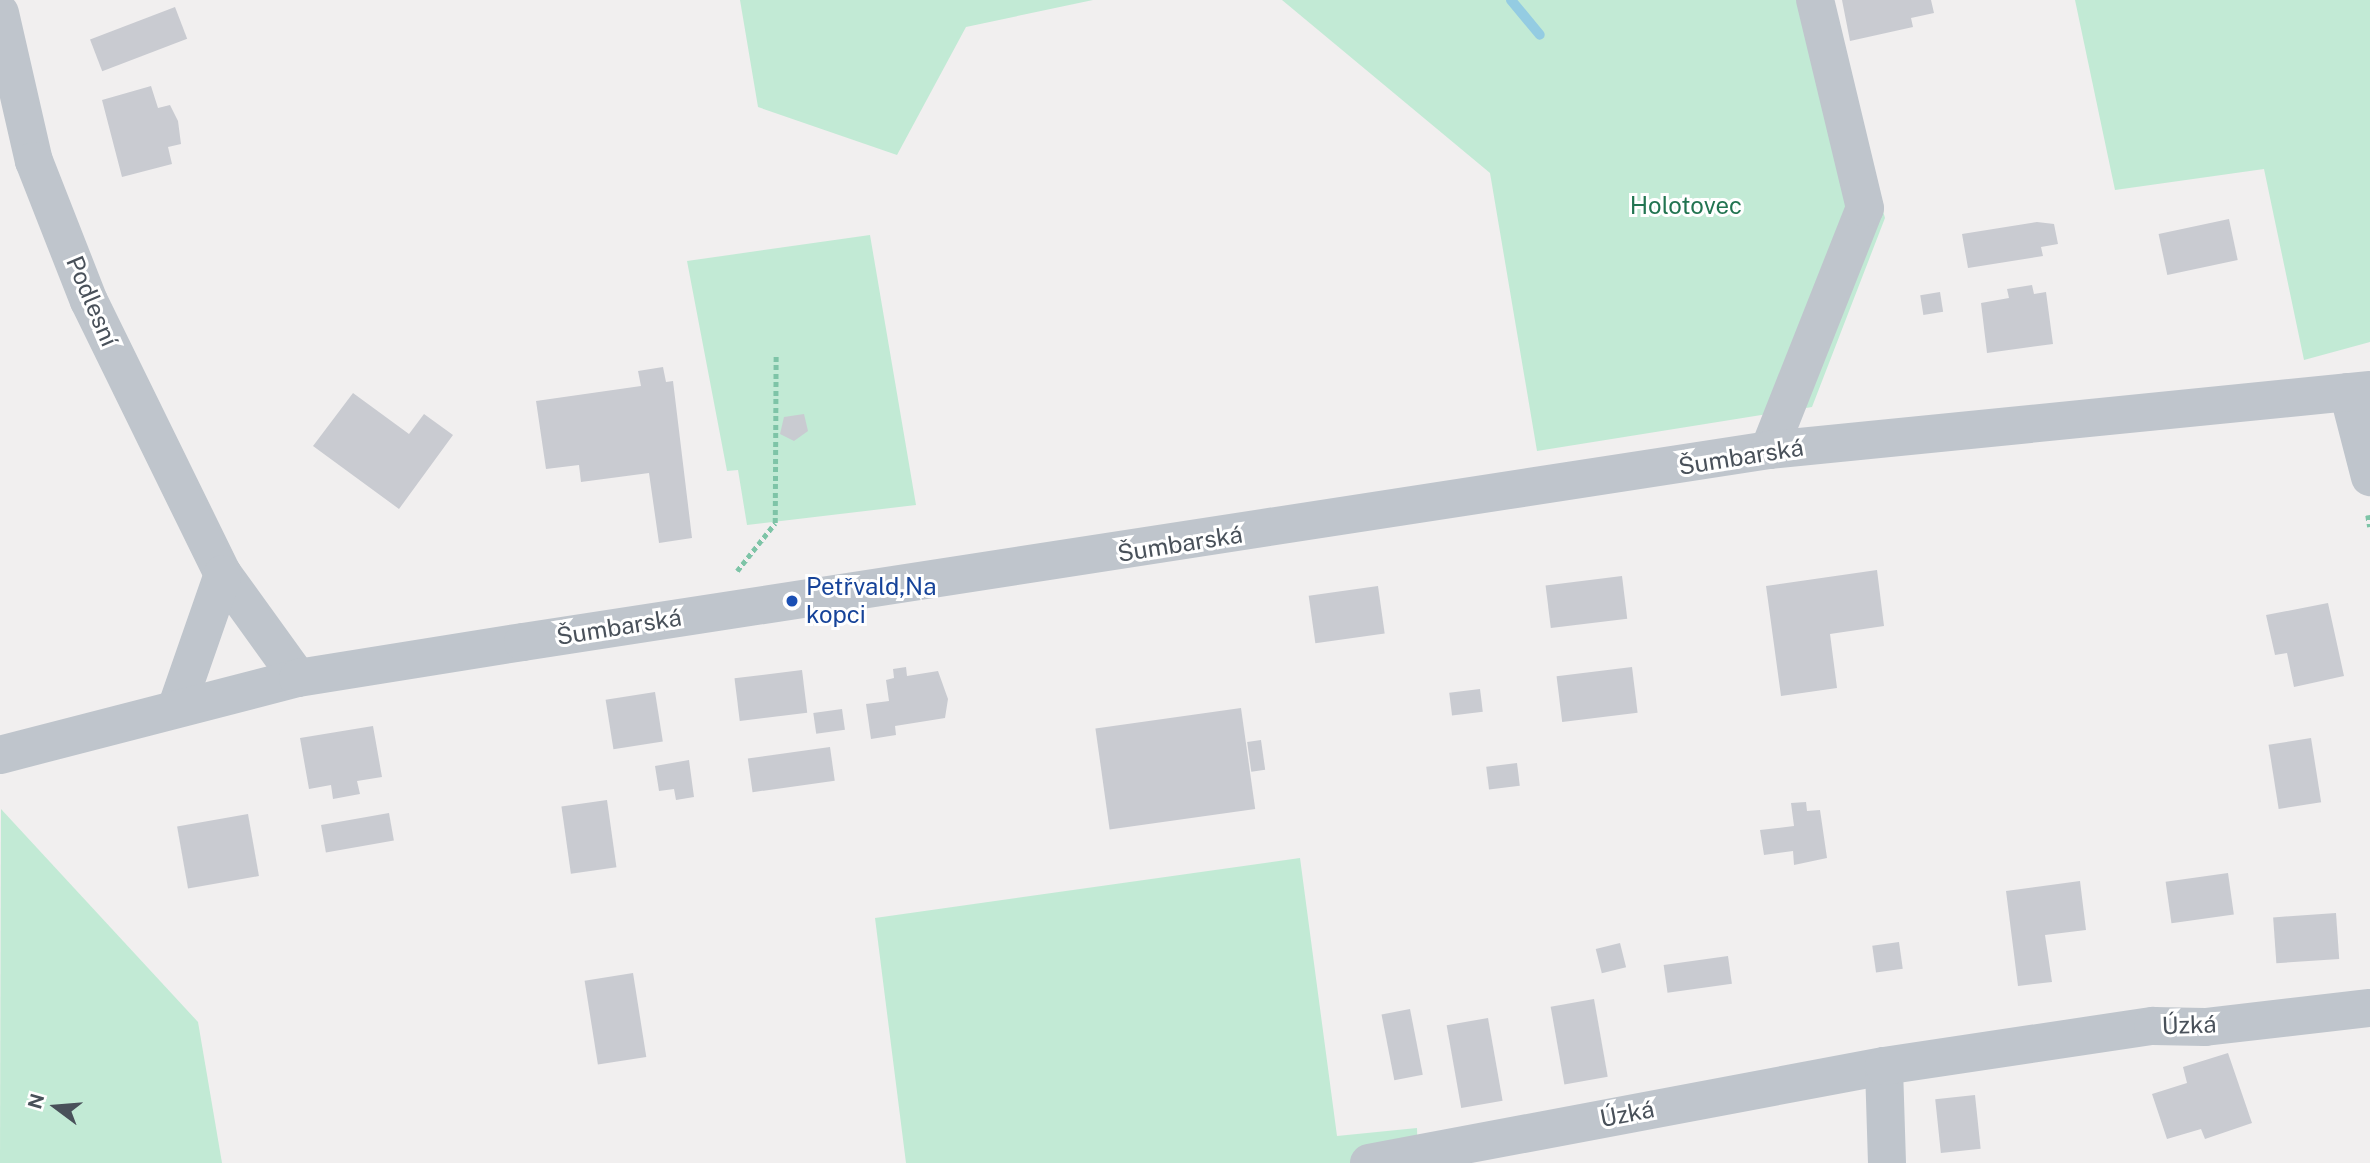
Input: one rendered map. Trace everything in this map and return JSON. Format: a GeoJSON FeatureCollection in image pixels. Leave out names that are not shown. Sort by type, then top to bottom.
{"type":"FeatureCollection","features":[{"type":"Feature","properties":{"kind":"street"},"geometry":{"type":"LineString","coordinates":[[1769,450],[1866,208],[1815,0]]}},
{"type":"Feature","properties":{"kind":"street","name":"Podlesní"},"geometry":{"type":"LineString","coordinates":[[1,22],[34,161],[89,301],[223,575],[298,678]]}},
{"type":"Feature","properties":{"kind":"street"},"geometry":{"type":"LineString","coordinates":[[0,139],[34,161]]}},
{"type":"Feature","properties":{"kind":"street"},"geometry":{"type":"LineString","coordinates":[[2359,391],[2370,477]]}},
{"type":"Feature","properties":{"kind":"street","name":"Šumbarská"},"geometry":{"type":"LineString","coordinates":[[0,755],[298,678],[1769,450],[2359,391]]}},
{"type":"Feature","properties":{"kind":"street"},"geometry":{"type":"LineString","coordinates":[[176,709],[223,575]]}},
{"type":"Feature","properties":{"kind":"street","name":"Úzká"},"geometry":{"type":"LineString","coordinates":[[1369,1163],[1884,1066],[2153,1026],[2205,1027],[2370,1008]]}},
{"type":"Feature","properties":{"kind":"street"},"geometry":{"type":"LineString","coordinates":[[1884,1066],[1887,1163]]}},
{"type":"Feature","properties":{"kind":"path"},"geometry":{"type":"LineString","coordinates":[[730,580],[775,523],[776,355]]}},
{"type":"Feature","properties":{"kind":"green space"},"geometry":{"type":"Polygon","coordinates":[[[740,0],[1093,0],[966,27],[897,155],[758,107],[740,0]]]}},
{"type":"Feature","properties":{"kind":"green space","name":"Holotovec"},"geometry":{"type":"Polygon","coordinates":[[[1282,0],[1823,0],[1885,218],[1812,407],[1537,451],[1490,173],[1282,0]]]}},
{"type":"Feature","properties":{"kind":"green space"},"geometry":{"type":"Polygon","coordinates":[[[2075,0],[2370,0],[2370,342],[2304,360],[2264,169],[2115,190],[2075,0]]]}},
{"type":"Feature","properties":{"kind":"green space"},"geometry":{"type":"Polygon","coordinates":[[[870,235],[916,505],[747,525],[738,470],[727,471],[687,261],[870,235]]]}},
{"type":"Feature","properties":{"kind":"green space"},"geometry":{"type":"Polygon","coordinates":[[[1,809],[198,1022],[222,1163],[0,1163],[1,809]]]}},
{"type":"Feature","properties":{"kind":"green space"},"geometry":{"type":"Polygon","coordinates":[[[1300,858],[1337,1136],[1417,1128],[1418,1163],[906,1163],[875,918],[1300,858]]]}},
{"type":"Feature","properties":{"kind":"building"},"geometry":{"type":"Polygon","coordinates":[[[1842,0],[1931,0],[1934,13],[1911,18],[1913,27],[1850,41],[1842,0]]]}},
{"type":"Feature","properties":{"kind":"building"},"geometry":{"type":"Polygon","coordinates":[[[175,7],[187,39],[102,71],[90,40],[175,7]]]}},
{"type":"Feature","properties":{"kind":"building"},"geometry":{"type":"Polygon","coordinates":[[[151,86],[158,108],[170,105],[178,121],[181,144],[168,147],[172,164],[122,177],[102,100],[151,86]]]}},
{"type":"Feature","properties":{"kind":"building"},"geometry":{"type":"Polygon","coordinates":[[[2229,219],[2238,260],[2167,275],[2159,234],[2229,219]]]}},
{"type":"Feature","properties":{"kind":"building"},"geometry":{"type":"Polygon","coordinates":[[[2037,222],[2054,224],[2058,244],[2041,247],[2043,256],[1968,268],[1962,234],[2037,222]]]}},
{"type":"Feature","properties":{"kind":"building"},"geometry":{"type":"Polygon","coordinates":[[[2032,285],[2034,294],[2046,292],[2053,344],[1987,353],[1981,303],[2009,298],[2007,289],[2032,285]]]}},
{"type":"Feature","properties":{"kind":"building"},"geometry":{"type":"Polygon","coordinates":[[[1940,292],[1943,312],[1923,315],[1920,295],[1940,292]]]}},
{"type":"Feature","properties":{"kind":"building"},"geometry":{"type":"Polygon","coordinates":[[[663,367],[666,382],[673,381],[692,538],[659,543],[649,473],[581,482],[579,465],[546,469],[536,401],[641,386],[638,371],[663,367]]]}},
{"type":"Feature","properties":{"kind":"building"},"geometry":{"type":"Polygon","coordinates":[[[353,393],[409,434],[424,414],[453,435],[399,509],[313,446],[353,393]]]}},
{"type":"Feature","properties":{"kind":"building"},"geometry":{"type":"Polygon","coordinates":[[[804,414],[808,431],[794,441],[780,434],[784,417],[804,414]]]}},
{"type":"Feature","properties":{"kind":"building"},"geometry":{"type":"Polygon","coordinates":[[[1877,570],[1884,626],[1830,634],[1837,688],[1781,696],[1766,586],[1877,570]]]}},
{"type":"Feature","properties":{"kind":"building"},"geometry":{"type":"Polygon","coordinates":[[[1622,576],[1627,619],[1551,628],[1546,585],[1622,576]]]}},
{"type":"Feature","properties":{"kind":"building"},"geometry":{"type":"Polygon","coordinates":[[[1378,586],[1385,634],[1315,643],[1309,596],[1378,586]]]}},
{"type":"Feature","properties":{"kind":"building"},"geometry":{"type":"Polygon","coordinates":[[[2328,603],[2344,676],[2294,687],[2287,653],[2275,655],[2266,615],[2328,603]]]}},
{"type":"Feature","properties":{"kind":"building"},"geometry":{"type":"Polygon","coordinates":[[[906,667],[907,676],[938,671],[948,699],[945,718],[895,726],[896,735],[871,739],[866,704],[889,701],[886,680],[894,678],[893,669],[906,667]]]}},
{"type":"Feature","properties":{"kind":"building"},"geometry":{"type":"Polygon","coordinates":[[[1632,667],[1638,713],[1562,722],[1557,676],[1632,667]]]}},
{"type":"Feature","properties":{"kind":"building"},"geometry":{"type":"Polygon","coordinates":[[[802,670],[807,713],[740,721],[735,678],[802,670]]]}},
{"type":"Feature","properties":{"kind":"building"},"geometry":{"type":"Polygon","coordinates":[[[1480,689],[1483,712],[1452,716],[1449,693],[1480,689]]]}},
{"type":"Feature","properties":{"kind":"building"},"geometry":{"type":"Polygon","coordinates":[[[655,692],[663,741],[613,749],[606,700],[655,692]]]}},
{"type":"Feature","properties":{"kind":"building"},"geometry":{"type":"Polygon","coordinates":[[[1241,708],[1255,809],[1110,829],[1095,728],[1241,708]]]}},
{"type":"Feature","properties":{"kind":"building"},"geometry":{"type":"Polygon","coordinates":[[[842,709],[845,730],[816,734],[813,713],[842,709]]]}},
{"type":"Feature","properties":{"kind":"building"},"geometry":{"type":"Polygon","coordinates":[[[373,726],[382,777],[357,781],[360,794],[333,799],[331,785],[309,789],[300,738],[373,726]]]}},
{"type":"Feature","properties":{"kind":"building"},"geometry":{"type":"Polygon","coordinates":[[[2311,738],[2321,802],[2279,809],[2269,745],[2311,738]]]}},
{"type":"Feature","properties":{"kind":"building"},"geometry":{"type":"Polygon","coordinates":[[[1261,740],[1265,770],[1251,772],[1247,742],[1261,740]]]}},
{"type":"Feature","properties":{"kind":"building"},"geometry":{"type":"Polygon","coordinates":[[[830,747],[835,781],[753,792],[748,759],[830,747]]]}},
{"type":"Feature","properties":{"kind":"building"},"geometry":{"type":"Polygon","coordinates":[[[689,760],[694,797],[676,800],[674,789],[659,791],[655,766],[689,760]]]}},
{"type":"Feature","properties":{"kind":"building"},"geometry":{"type":"Polygon","coordinates":[[[1517,763],[1520,786],[1489,790],[1486,767],[1517,763]]]}},
{"type":"Feature","properties":{"kind":"building"},"geometry":{"type":"Polygon","coordinates":[[[607,800],[616,867],[571,874],[561,806],[607,800]]]}},
{"type":"Feature","properties":{"kind":"building"},"geometry":{"type":"Polygon","coordinates":[[[1806,802],[1807,811],[1820,810],[1827,858],[1794,865],[1793,851],[1764,855],[1760,830],[1794,826],[1791,803],[1806,802]]]}},
{"type":"Feature","properties":{"kind":"building"},"geometry":{"type":"Polygon","coordinates":[[[389,813],[394,841],[326,853],[321,825],[389,813]]]}},
{"type":"Feature","properties":{"kind":"building"},"geometry":{"type":"Polygon","coordinates":[[[248,814],[259,876],[188,889],[177,827],[248,814]]]}},
{"type":"Feature","properties":{"kind":"building"},"geometry":{"type":"Polygon","coordinates":[[[2228,873],[2234,915],[2171,923],[2166,882],[2228,873]]]}},
{"type":"Feature","properties":{"kind":"building"},"geometry":{"type":"Polygon","coordinates":[[[2080,881],[2086,930],[2045,935],[2052,982],[2018,986],[2006,891],[2080,881]]]}},
{"type":"Feature","properties":{"kind":"building"},"geometry":{"type":"Polygon","coordinates":[[[2336,913],[2339,959],[2276,963],[2273,917],[2336,913]]]}},
{"type":"Feature","properties":{"kind":"building"},"geometry":{"type":"Polygon","coordinates":[[[1899,942],[1903,969],[1876,972],[1872,946],[1899,942]]]}},
{"type":"Feature","properties":{"kind":"building"},"geometry":{"type":"Polygon","coordinates":[[[1620,943],[1626,967],[1602,973],[1596,949],[1620,943]]]}},
{"type":"Feature","properties":{"kind":"building"},"geometry":{"type":"Polygon","coordinates":[[[1728,956],[1732,984],[1668,993],[1664,965],[1728,956]]]}},
{"type":"Feature","properties":{"kind":"building"},"geometry":{"type":"Polygon","coordinates":[[[633,973],[646,1057],[598,1065],[585,981],[633,973]]]}},
{"type":"Feature","properties":{"kind":"building"},"geometry":{"type":"Polygon","coordinates":[[[1594,999],[1608,1077],[1564,1084],[1551,1007],[1594,999]]]}},
{"type":"Feature","properties":{"kind":"building"},"geometry":{"type":"Polygon","coordinates":[[[1410,1009],[1423,1075],[1394,1080],[1382,1015],[1410,1009]]]}},
{"type":"Feature","properties":{"kind":"building"},"geometry":{"type":"Polygon","coordinates":[[[1488,1018],[1503,1101],[1461,1108],[1447,1025],[1488,1018]]]}},
{"type":"Feature","properties":{"kind":"building"},"geometry":{"type":"Polygon","coordinates":[[[2228,1053],[2252,1123],[2205,1139],[2201,1129],[2167,1139],[2152,1094],[2187,1083],[2183,1067],[2228,1053]]]}},
{"type":"Feature","properties":{"kind":"building"},"geometry":{"type":"Polygon","coordinates":[[[1975,1095],[1981,1149],[1941,1153],[1935,1099],[1975,1095]]]}},
{"type":"Feature","properties":{"kind":"waterway"},"geometry":{"type":"LineString","coordinates":[[1511,0],[1540,35]]}},
{"type":"Feature","properties":{"kind":"place","name":"Petřvald,Na kopci"},"geometry":{"type":"Point","coordinates":[792,601]}}]}
